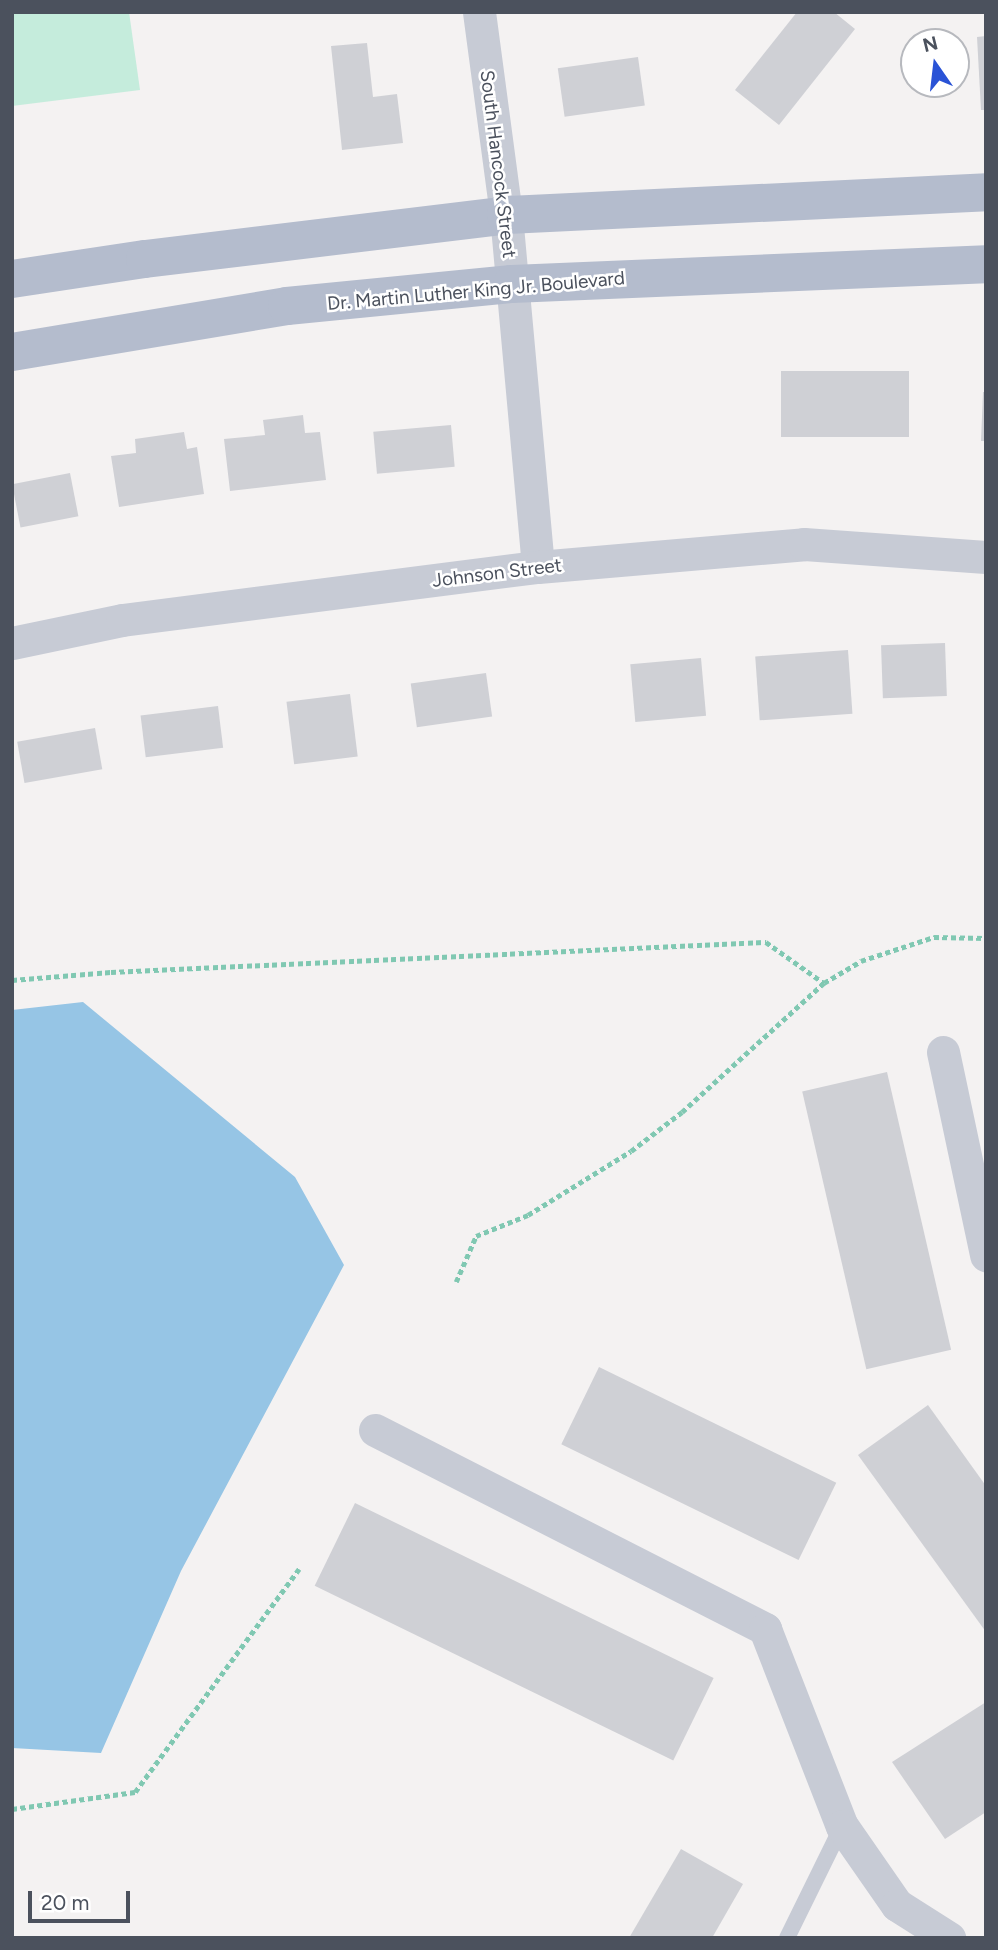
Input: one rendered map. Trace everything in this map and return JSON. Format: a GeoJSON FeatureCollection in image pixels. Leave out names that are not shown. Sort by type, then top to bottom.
{"type":"FeatureCollection","features":[{"type":"Feature","properties":{"kind":"main road"},"geometry":{"type":"LineString","coordinates":[[12,279],[145,259],[506,215],[986,192]]}},
{"type":"Feature","properties":{"kind":"main road","name":"Dr. Martin Luther King Jr. Boulevard"},"geometry":{"type":"LineString","coordinates":[[12,352],[288,306],[512,284],[986,264]]}},
{"type":"Feature","properties":{"kind":"street","name":"South Hancock Street"},"geometry":{"type":"LineString","coordinates":[[479,12],[506,215],[538,567]]}},
{"type":"Feature","properties":{"kind":"street","name":"Johnson Street"},"geometry":{"type":"LineString","coordinates":[[12,643],[122,620],[538,567],[804,544],[986,557]]}},
{"type":"Feature","properties":{"kind":"street"},"geometry":{"type":"LineString","coordinates":[[943,1052],[986,1255]]}},
{"type":"Feature","properties":{"kind":"street"},"geometry":{"type":"LineString","coordinates":[[375,1430],[765,1629],[842,1826],[897,1905],[949,1938]]}},
{"type":"Feature","properties":{"kind":"lane"},"geometry":{"type":"LineString","coordinates":[[787,1938],[842,1826]]}},
{"type":"Feature","properties":{"kind":"path"},"geometry":{"type":"LineString","coordinates":[[456,1282],[476,1236],[528,1215],[631,1151],[682,1111],[824,983],[861,961],[933,937],[986,938]]}},
{"type":"Feature","properties":{"kind":"path"},"geometry":{"type":"LineString","coordinates":[[12,980],[111,972],[766,942],[824,983]]}},
{"type":"Feature","properties":{"kind":"path"},"geometry":{"type":"LineString","coordinates":[[12,1809],[135,1792],[299,1569]]}},
{"type":"Feature","properties":{"kind":"green space"},"geometry":{"type":"Polygon","coordinates":[[[12,12],[129,12],[140,90],[12,106],[12,12]]]}},
{"type":"Feature","properties":{"kind":"water"},"geometry":{"type":"Polygon","coordinates":[[[83,1002],[295,1177],[344,1265],[181,1571],[101,1753],[12,1748],[12,1010],[83,1002]]]}},
{"type":"Feature","properties":{"kind":"building"},"geometry":{"type":"Polygon","coordinates":[[[797,12],[834,12],[855,29],[779,125],[735,90],[797,12]]]}},
{"type":"Feature","properties":{"kind":"building"},"geometry":{"type":"Polygon","coordinates":[[[986,36],[986,110],[981,110],[977,37],[986,36]]]}},
{"type":"Feature","properties":{"kind":"building"},"geometry":{"type":"Polygon","coordinates":[[[367,43],[373,97],[397,94],[403,143],[342,150],[331,46],[367,43]]]}},
{"type":"Feature","properties":{"kind":"building"},"geometry":{"type":"Polygon","coordinates":[[[638,57],[645,106],[565,117],[558,68],[638,57]]]}},
{"type":"Feature","properties":{"kind":"building"},"geometry":{"type":"Polygon","coordinates":[[[781,371],[909,371],[909,437],[781,437],[781,371]]]}},
{"type":"Feature","properties":{"kind":"building"},"geometry":{"type":"Polygon","coordinates":[[[983,392],[986,392],[986,441],[981,441],[983,392]]]}},
{"type":"Feature","properties":{"kind":"building"},"geometry":{"type":"Polygon","coordinates":[[[303,415],[305,433],[320,432],[326,480],[230,491],[224,439],[265,435],[263,420],[303,415]]]}},
{"type":"Feature","properties":{"kind":"building"},"geometry":{"type":"Polygon","coordinates":[[[451,425],[455,467],[377,474],[373,432],[451,425]]]}},
{"type":"Feature","properties":{"kind":"building"},"geometry":{"type":"Polygon","coordinates":[[[184,432],[187,449],[197,447],[204,494],[119,507],[111,456],[136,453],[135,439],[184,432]]]}},
{"type":"Feature","properties":{"kind":"building"},"geometry":{"type":"Polygon","coordinates":[[[70,473],[78,516],[20,527],[12,484],[70,473]]]}},
{"type":"Feature","properties":{"kind":"building"},"geometry":{"type":"Polygon","coordinates":[[[945,643],[947,696],[883,698],[881,645],[945,643]]]}},
{"type":"Feature","properties":{"kind":"building"},"geometry":{"type":"Polygon","coordinates":[[[848,650],[852,714],[760,720],[755,656],[848,650]]]}},
{"type":"Feature","properties":{"kind":"building"},"geometry":{"type":"Polygon","coordinates":[[[701,658],[706,716],[635,722],[630,664],[701,658]]]}},
{"type":"Feature","properties":{"kind":"building"},"geometry":{"type":"Polygon","coordinates":[[[486,673],[492,717],[417,727],[411,684],[486,673]]]}},
{"type":"Feature","properties":{"kind":"building"},"geometry":{"type":"Polygon","coordinates":[[[350,694],[358,757],[294,764],[286,702],[350,694]]]}},
{"type":"Feature","properties":{"kind":"building"},"geometry":{"type":"Polygon","coordinates":[[[218,706],[223,748],[146,757],[141,716],[218,706]]]}},
{"type":"Feature","properties":{"kind":"building"},"geometry":{"type":"Polygon","coordinates":[[[95,728],[102,769],[24,783],[17,742],[95,728]]]}},
{"type":"Feature","properties":{"kind":"building"},"geometry":{"type":"Polygon","coordinates":[[[887,1072],[951,1350],[866,1369],[802,1092],[887,1072]]]}},
{"type":"Feature","properties":{"kind":"building"},"geometry":{"type":"Polygon","coordinates":[[[599,1367],[836,1483],[799,1560],[561,1444],[599,1367]]]}},
{"type":"Feature","properties":{"kind":"building"},"geometry":{"type":"Polygon","coordinates":[[[928,1405],[986,1486],[986,1632],[858,1455],[928,1405]]]}},
{"type":"Feature","properties":{"kind":"building"},"geometry":{"type":"Polygon","coordinates":[[[355,1503],[714,1678],[673,1761],[315,1586],[355,1503]]]}},
{"type":"Feature","properties":{"kind":"building"},"geometry":{"type":"Polygon","coordinates":[[[986,1702],[986,1812],[945,1839],[892,1762],[986,1702]]]}},
{"type":"Feature","properties":{"kind":"building"},"geometry":{"type":"Polygon","coordinates":[[[681,1849],[743,1884],[712,1938],[629,1938],[681,1849]]]}}]}
